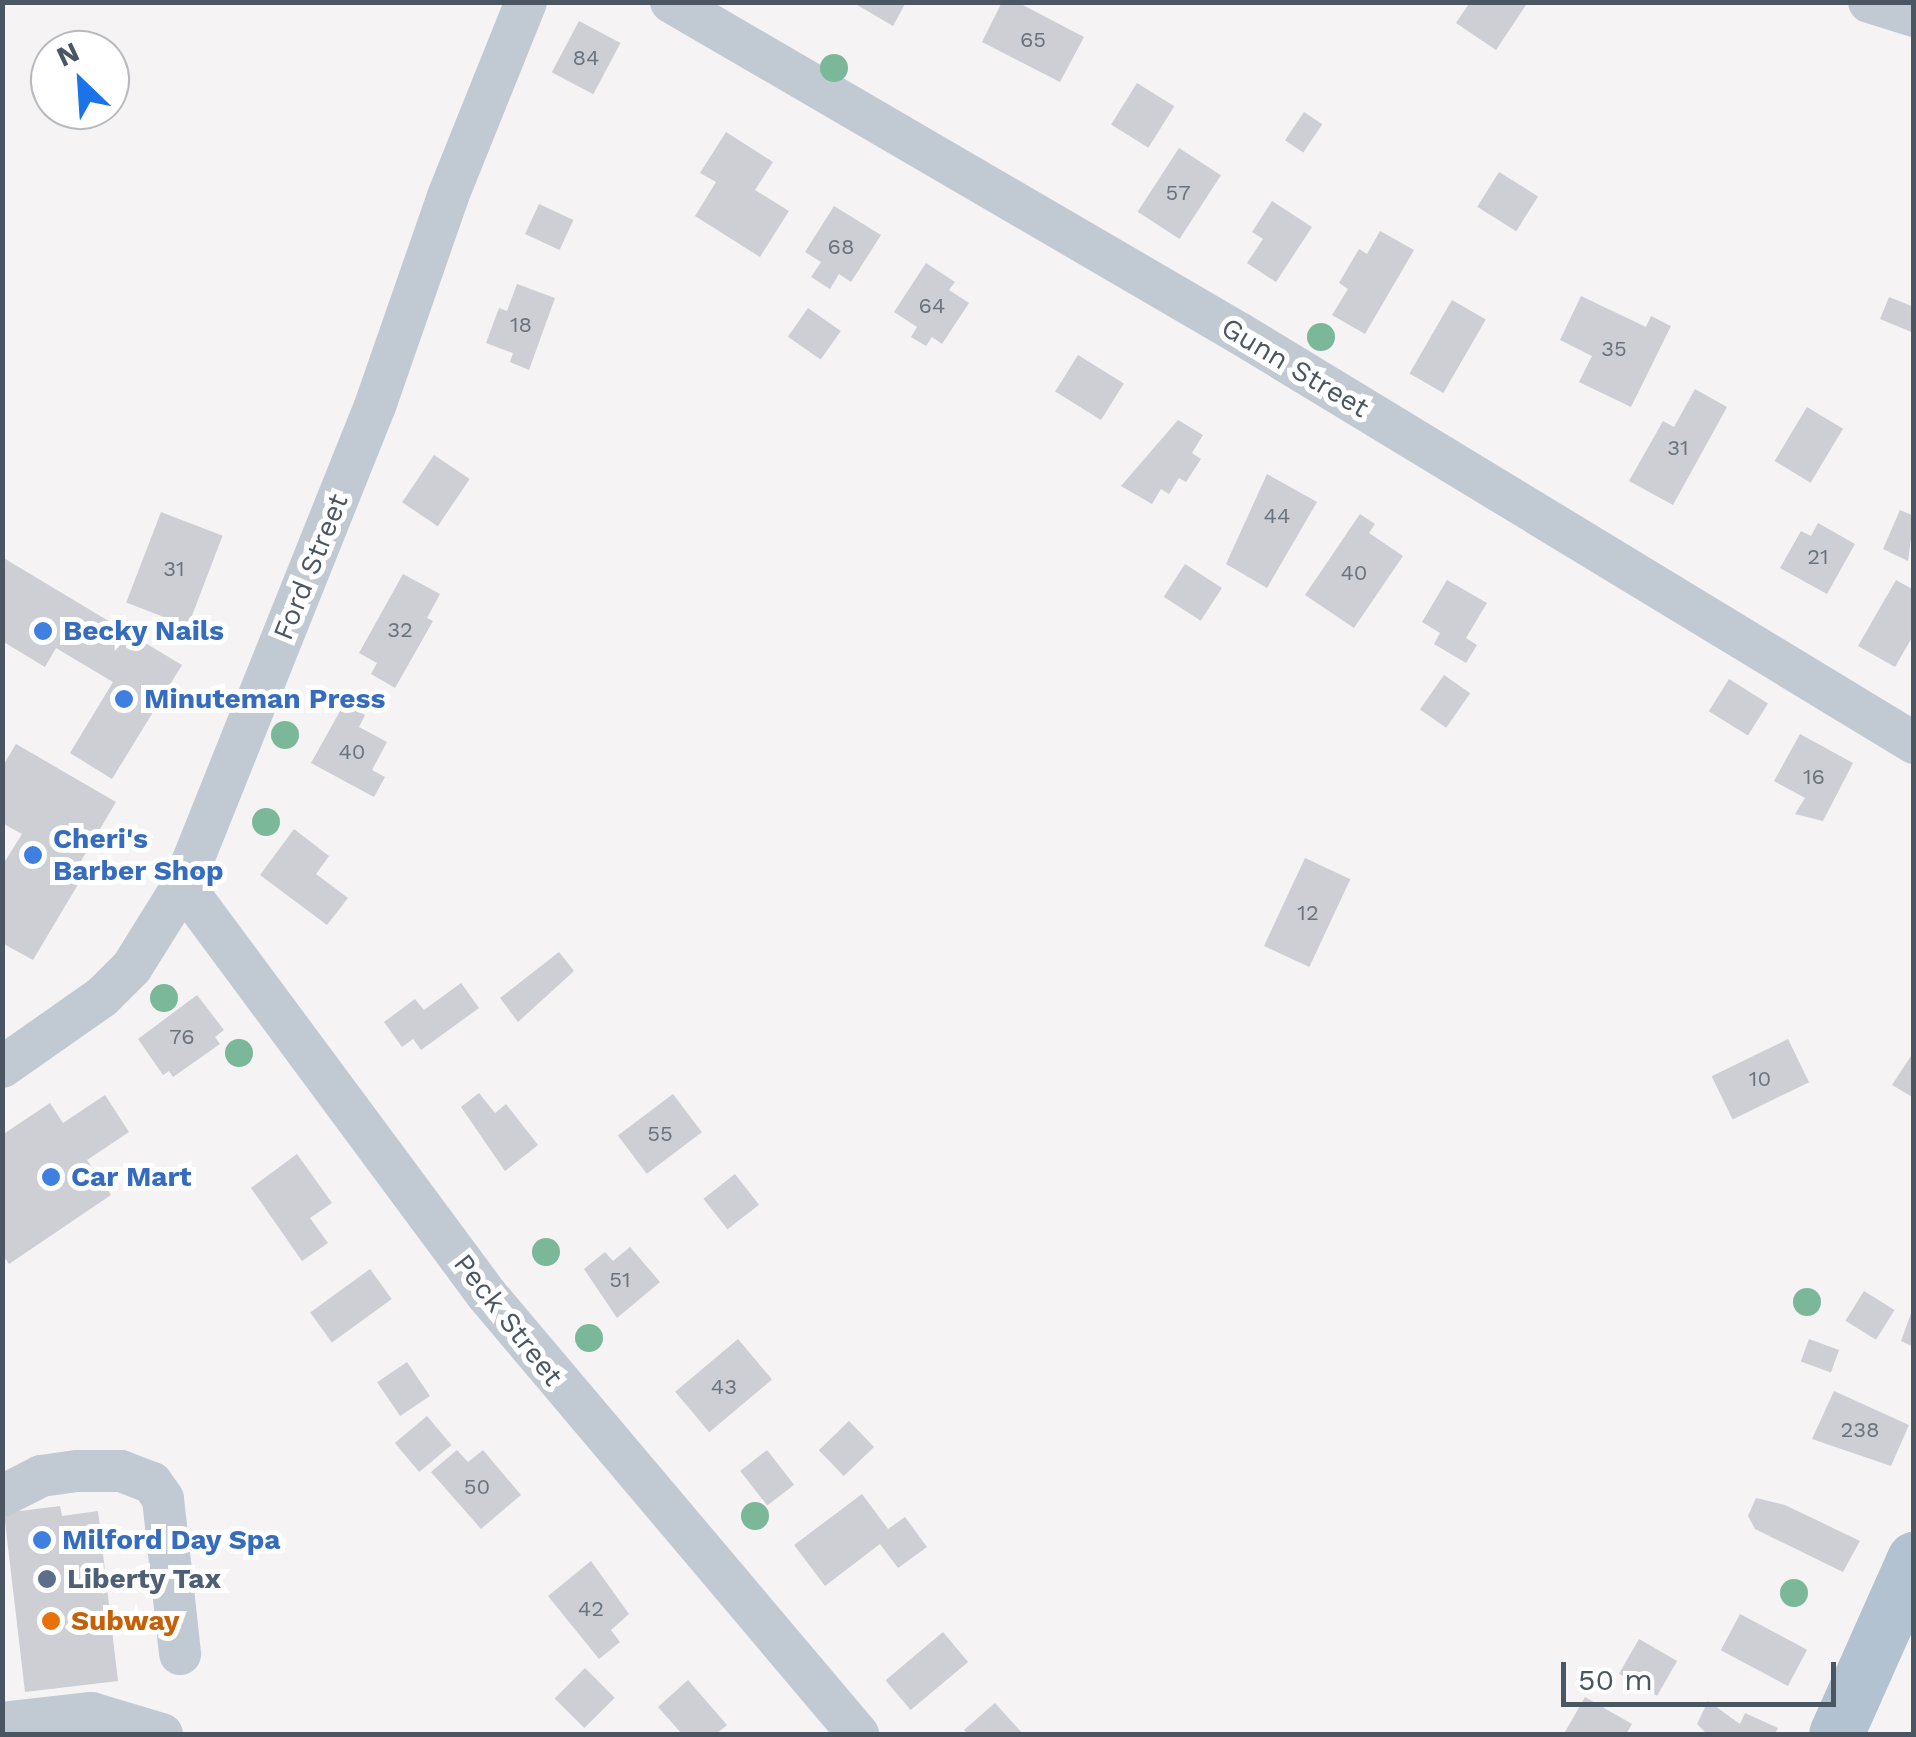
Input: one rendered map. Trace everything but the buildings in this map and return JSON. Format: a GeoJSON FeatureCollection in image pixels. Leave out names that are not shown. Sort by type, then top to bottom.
{"type":"FeatureCollection","features":[{"type":"Feature","properties":{"kind":"main road"},"geometry":{"type":"LineString","coordinates":[[1836,1734],[1914,1559]]}},
{"type":"Feature","properties":{"kind":"street","name":"Ford Street"},"geometry":{"type":"LineString","coordinates":[[2,1067],[73,1022],[122,977],[183,885],[375,406],[448,196],[526,2]]}},
{"type":"Feature","properties":{"kind":"street","name":"Gunn Street"},"geometry":{"type":"LineString","coordinates":[[671,2],[1239,334],[1914,743]]}},
{"type":"Feature","properties":{"kind":"street"},"geometry":{"type":"LineString","coordinates":[[1869,2],[1914,16]]}},
{"type":"Feature","properties":{"kind":"street","name":"Peck Street"},"geometry":{"type":"LineString","coordinates":[[183,885],[487,1294],[858,1734]]}},
{"type":"Feature","properties":{"kind":"street"},"geometry":{"type":"LineString","coordinates":[[2,1496],[41,1476],[77,1471],[121,1471],[152,1483],[163,1499],[180,1654]]}},
{"type":"Feature","properties":{"kind":"street"},"geometry":{"type":"LineString","coordinates":[[2,1723],[91,1712],[162,1734]]}},
{"type":"Feature","properties":{"kind":"place","name":"Becky Nails"},"geometry":{"type":"Point","coordinates":[43,631]}},
{"type":"Feature","properties":{"kind":"place","name":"Minuteman Press"},"geometry":{"type":"Point","coordinates":[124,699]}},
{"type":"Feature","properties":{"kind":"place","name":"Cheri's Barber Shop"},"geometry":{"type":"Point","coordinates":[33,855]}},
{"type":"Feature","properties":{"kind":"place","name":"Car Mart"},"geometry":{"type":"Point","coordinates":[51,1177]}},
{"type":"Feature","properties":{"kind":"place","name":"Milford Day Spa"},"geometry":{"type":"Point","coordinates":[42,1540]}},
{"type":"Feature","properties":{"kind":"place","name":"Liberty Tax"},"geometry":{"type":"Point","coordinates":[47,1579]}},
{"type":"Feature","properties":{"kind":"place","name":"Subway"},"geometry":{"type":"Point","coordinates":[51,1621]}}]}
